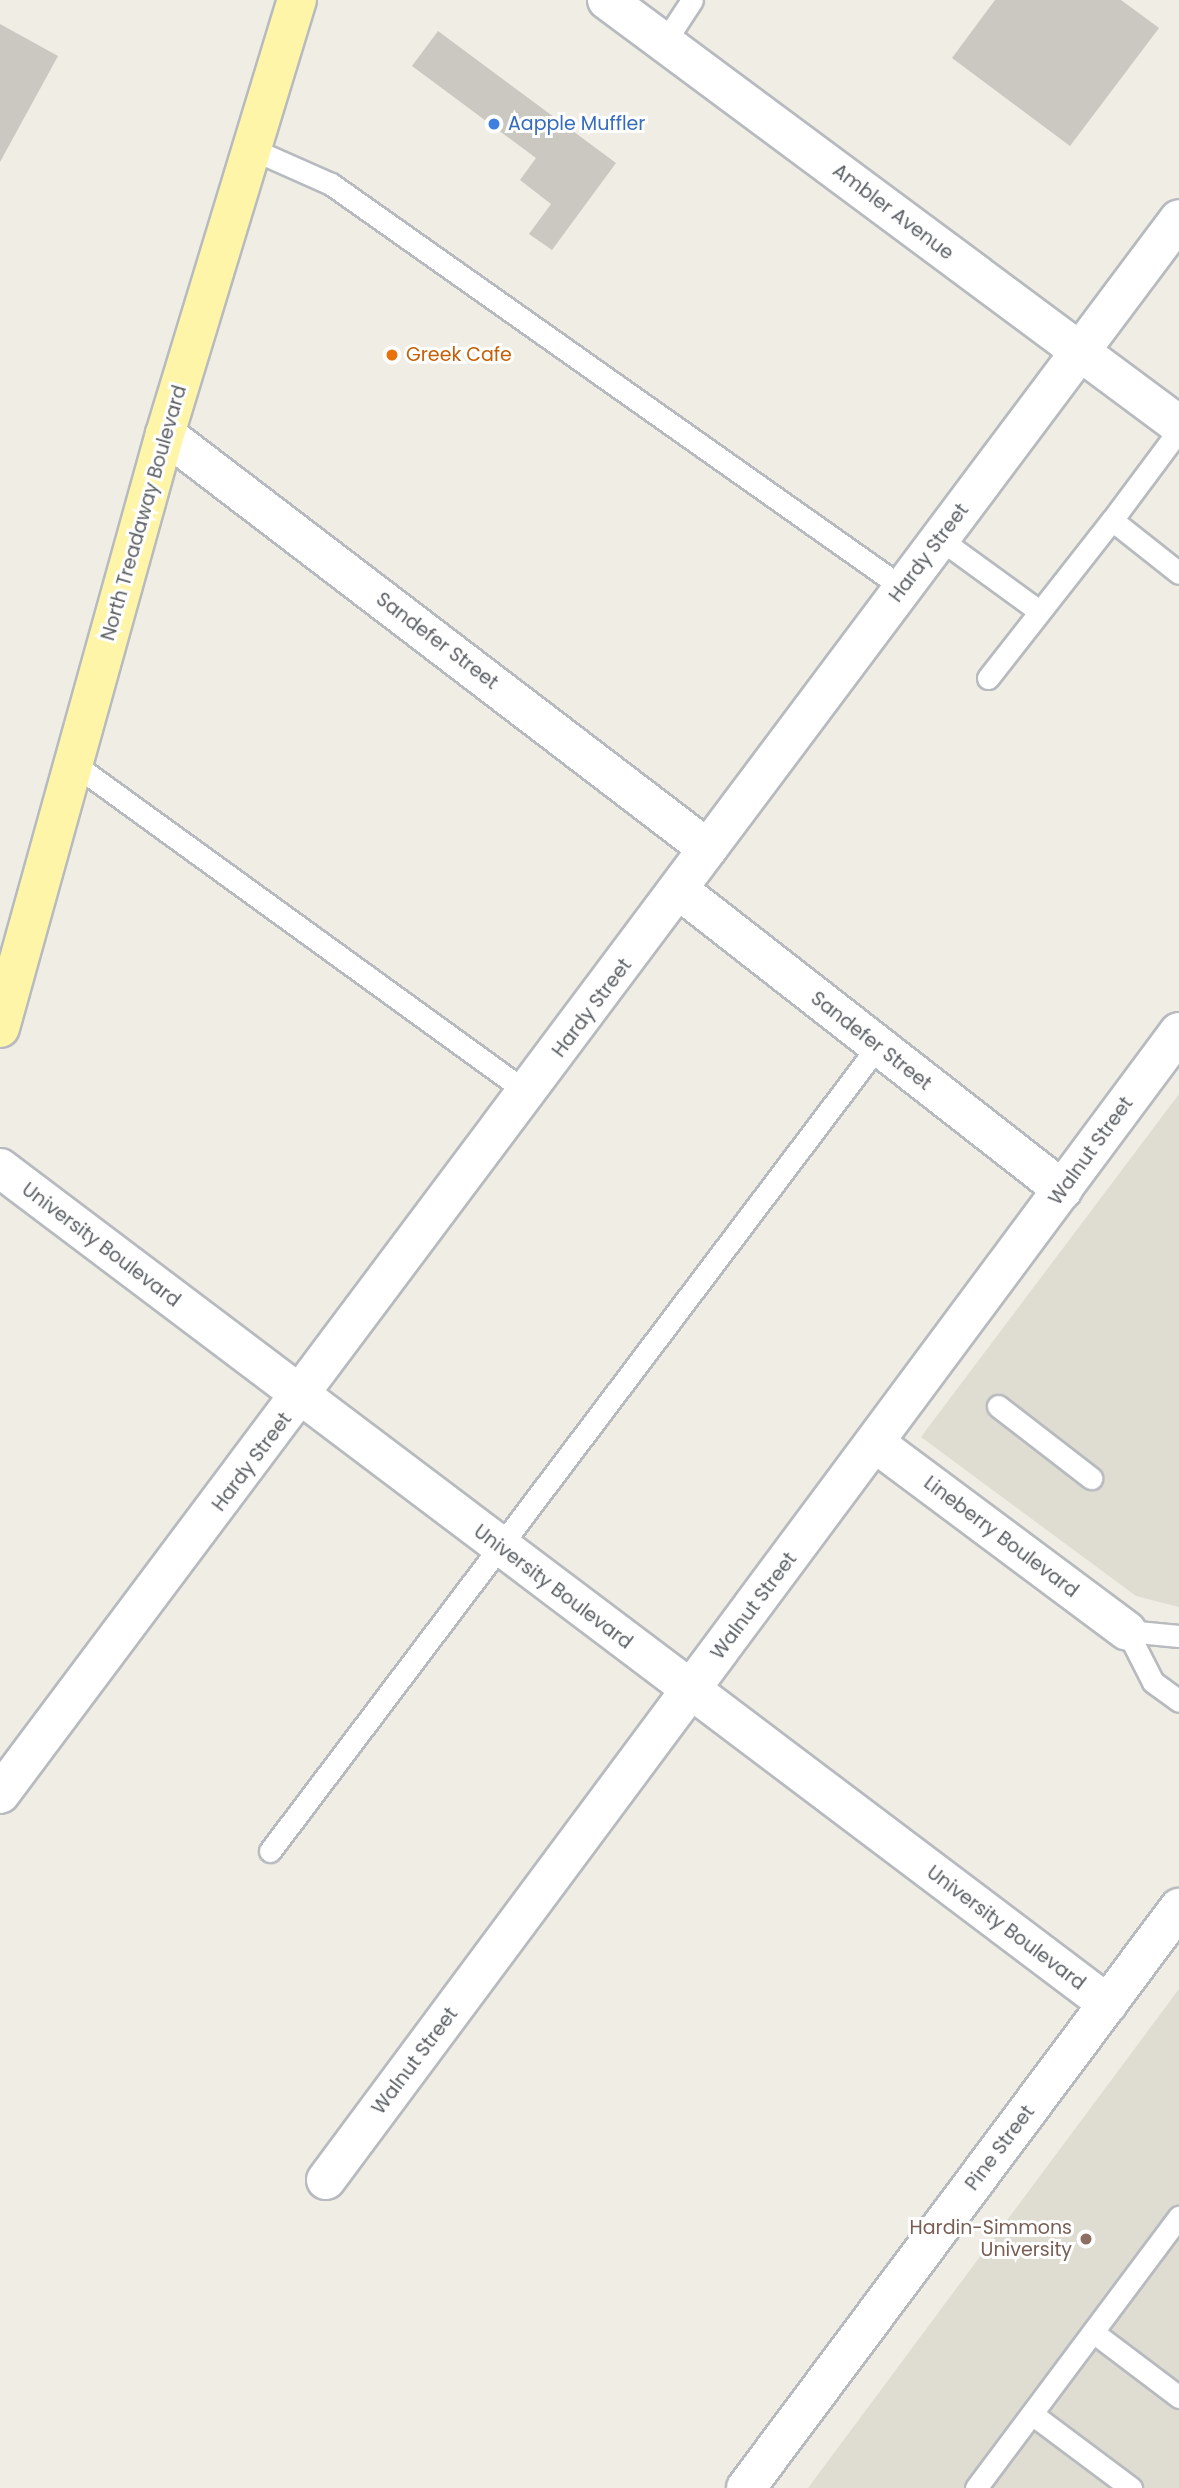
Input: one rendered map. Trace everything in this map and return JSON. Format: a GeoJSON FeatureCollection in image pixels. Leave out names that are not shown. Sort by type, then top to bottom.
{"type":"FeatureCollection","features":[{"type":"Feature","properties":{"kind":"main road","name":"North Treadaway Boulevard"},"geometry":{"type":"LineString","coordinates":[[0,1028],[165,434],[298,0]]}},
{"type":"Feature","properties":{"kind":"street","name":"Ambler Avenue"},"geometry":{"type":"LineString","coordinates":[[607,0],[1080,351],[1179,428]]}},
{"type":"Feature","properties":{"kind":"street","name":"Hardy Street"},"geometry":{"type":"LineString","coordinates":[[0,1794],[302,1395],[1179,219]]}},
{"type":"Feature","properties":{"kind":"street","name":"Sandefer Street"},"geometry":{"type":"LineString","coordinates":[[165,434],[708,849]]}},
{"type":"Feature","properties":{"kind":"street","name":"Sandefer Street"},"geometry":{"type":"LineString","coordinates":[[679,890],[1063,1190]]}},
{"type":"Feature","properties":{"kind":"street","name":"Walnut Street"},"geometry":{"type":"LineString","coordinates":[[327,2180],[1179,1032]]}},
{"type":"Feature","properties":{"kind":"street","name":"University Boulevard"},"geometry":{"type":"LineString","coordinates":[[0,1168],[690,1692],[1108,2004]]}},
{"type":"Feature","properties":{"kind":"street","name":"Lineberry Boulevard"},"geometry":{"type":"LineString","coordinates":[[875,1443],[1127,1631]]}},
{"type":"Feature","properties":{"kind":"street","name":"Pine Street"},"geometry":{"type":"LineString","coordinates":[[746,2488],[1179,1908]]}},
{"type":"Feature","properties":{"kind":"lane"},"geometry":{"type":"LineString","coordinates":[[664,43],[692,0]]}},
{"type":"Feature","properties":{"kind":"lane"},"geometry":{"type":"LineString","coordinates":[[252,149],[331,184],[903,588]]}},
{"type":"Feature","properties":{"kind":"lane"},"geometry":{"type":"LineString","coordinates":[[988,678],[1112,520],[1179,428]]}},
{"type":"Feature","properties":{"kind":"lane"},"geometry":{"type":"LineString","coordinates":[[1112,520],[1179,573]]}},
{"type":"Feature","properties":{"kind":"lane"},"geometry":{"type":"LineString","coordinates":[[940,539],[1039,611]]}},
{"type":"Feature","properties":{"kind":"lane"},"geometry":{"type":"LineString","coordinates":[[74,764],[528,1093]]}},
{"type":"Feature","properties":{"kind":"lane"},"geometry":{"type":"LineString","coordinates":[[271,1851],[503,1550],[878,1046]]}},
{"type":"Feature","properties":{"kind":"lane"},"geometry":{"type":"LineString","coordinates":[[998,1406],[1091,1478]]}},
{"type":"Feature","properties":{"kind":"lane"},"geometry":{"type":"LineString","coordinates":[[1127,1631],[1179,1636]]}},
{"type":"Feature","properties":{"kind":"lane","name":"Lineberry Boulevard"},"geometry":{"type":"LineString","coordinates":[[1127,1631],[1153,1682],[1179,1701]]}},
{"type":"Feature","properties":{"kind":"lane"},"geometry":{"type":"LineString","coordinates":[[976,2488],[1093,2332],[1172,2242],[1179,2217]]}},
{"type":"Feature","properties":{"kind":"lane"},"geometry":{"type":"LineString","coordinates":[[1093,2332],[1179,2397]]}},
{"type":"Feature","properties":{"kind":"lane"},"geometry":{"type":"LineString","coordinates":[[1032,2414],[1131,2488]]}},
{"type":"Feature","properties":{"kind":"shaded area"},"geometry":{"type":"Polygon","coordinates":[[[1179,1094],[1179,1607],[1136,1596],[921,1437],[1179,1094]]]}},
{"type":"Feature","properties":{"kind":"shaded area","name":"Hardin-Simmons University"},"geometry":{"type":"Polygon","coordinates":[[[1179,1989],[1179,2488],[808,2488],[1179,1989]]]}},
{"type":"Feature","properties":{"kind":"building"},"geometry":{"type":"Polygon","coordinates":[[[995,0],[1121,0],[1159,28],[1070,146],[952,58],[995,0]]]}},
{"type":"Feature","properties":{"kind":"building"},"geometry":{"type":"Polygon","coordinates":[[[0,24],[58,56],[0,162],[0,24]]]}},
{"type":"Feature","properties":{"kind":"building"},"geometry":{"type":"Polygon","coordinates":[[[438,31],[616,163],[552,250],[529,234],[551,204],[520,180],[536,158],[412,66],[438,31]]]}},
{"type":"Feature","properties":{"kind":"place","name":"Aapple Muffler"},"geometry":{"type":"Point","coordinates":[494,124]}},
{"type":"Feature","properties":{"kind":"place","name":"Greek Cafe"},"geometry":{"type":"Point","coordinates":[392,355]}},
{"type":"Feature","properties":{"kind":"place","name":"Hardin-Simmons University"},"geometry":{"type":"Point","coordinates":[1086,2239]}}]}
